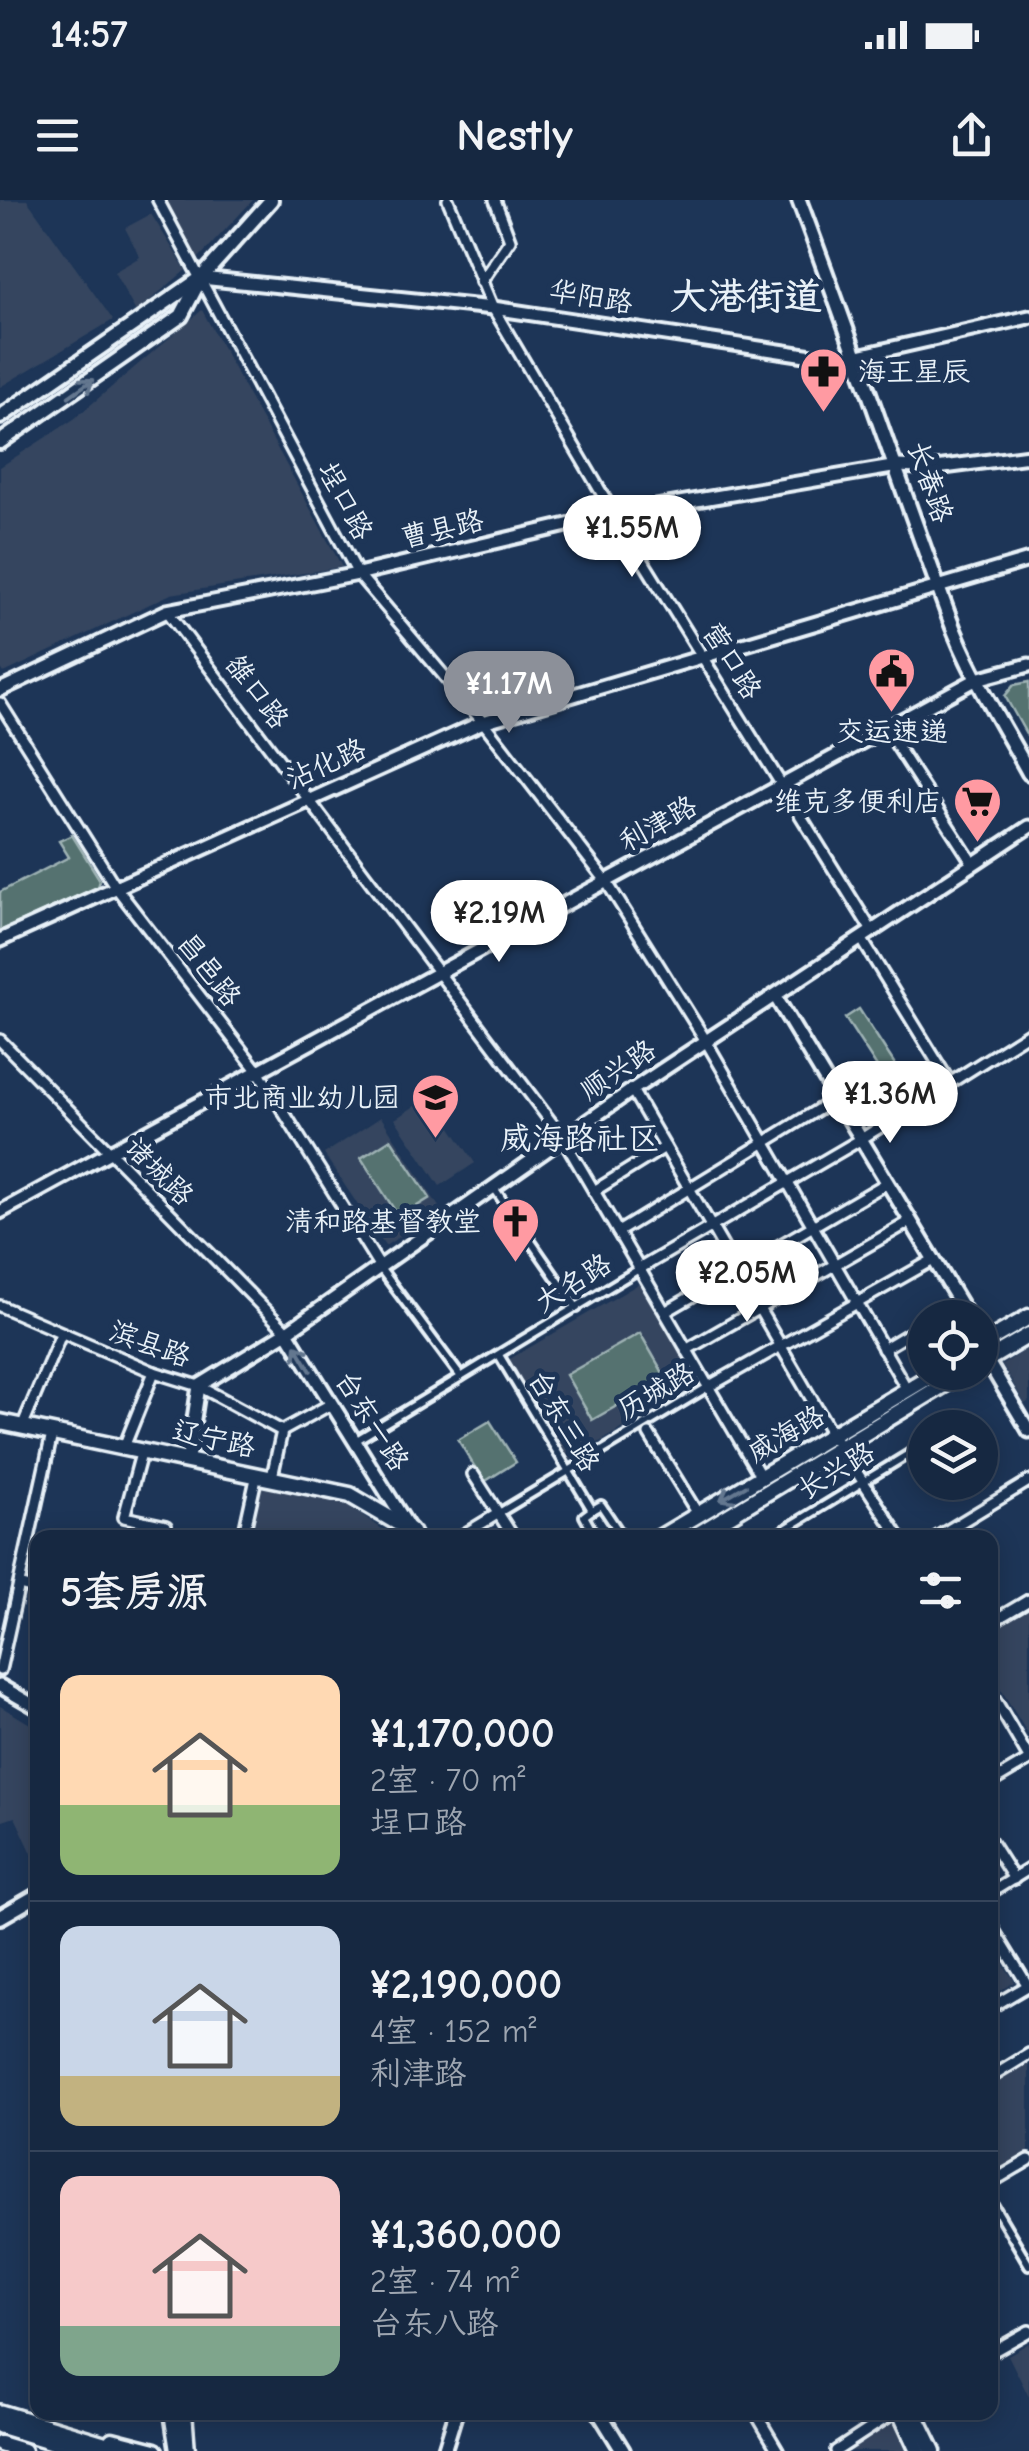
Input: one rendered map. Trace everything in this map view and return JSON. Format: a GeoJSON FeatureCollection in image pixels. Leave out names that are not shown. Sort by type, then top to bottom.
{"type":"FeatureCollection","features":[{"type":"Feature","properties":{"kind":"highway"},"geometry":{"type":"LineString","coordinates":[[0,2410],[30,2420]]}},
{"type":"Feature","properties":{"kind":"highway"},"geometry":{"type":"LineString","coordinates":[[31,2420],[127,2451]]}},
{"type":"Feature","properties":{"kind":"highway"},"geometry":{"type":"LineString","coordinates":[[0,2425],[84,2451]]}},
{"type":"Feature","properties":{"kind":"main road"},"geometry":{"type":"LineString","coordinates":[[0,417],[201,278],[271,200]]}},
{"type":"Feature","properties":{"kind":"main road","name":"长春路"},"geometry":{"type":"LineString","coordinates":[[798,200],[898,466],[948,616],[977,679],[1029,773]]}},
{"type":"Feature","properties":{"kind":"main road"},"geometry":{"type":"LineString","coordinates":[[0,442],[181,316],[201,278]]}},
{"type":"Feature","properties":{"kind":"main road"},"geometry":{"type":"LineString","coordinates":[[998,1333],[1029,1317]]}},
{"type":"Feature","properties":{"kind":"main road"},"geometry":{"type":"LineString","coordinates":[[998,1354],[1029,1335]]}},
{"type":"Feature","properties":{"kind":"main road","name":"威海路"},"geometry":{"type":"LineString","coordinates":[[672,1530],[761,1477],[837,1442],[932,1390]]}},
{"type":"Feature","properties":{"kind":"main road","name":"威海路"},"geometry":{"type":"LineString","coordinates":[[704,1530],[908,1391]]}},
{"type":"Feature","properties":{"kind":"main road","name":"辽宁路"},"geometry":{"type":"LineString","coordinates":[[0,1425],[124,1447],[141,1454],[188,1458],[346,1502],[398,1530]]}},
{"type":"Feature","properties":{"kind":"main road","name":"辽宁路"},"geometry":{"type":"LineString","coordinates":[[0,1425],[261,1478]]}},
{"type":"Feature","properties":{"kind":"main road"},"geometry":{"type":"LineString","coordinates":[[0,1917],[30,1900]]}},
{"type":"Feature","properties":{"kind":"main road"},"geometry":{"type":"LineString","coordinates":[[0,2410],[30,2418]]}},
{"type":"Feature","properties":{"kind":"main road"},"geometry":{"type":"LineString","coordinates":[[38,2420],[154,2451],[170,2446],[173,2420]]}},
{"type":"Feature","properties":{"kind":"main road"},"geometry":{"type":"LineString","coordinates":[[184,2420],[184,2450]]}},
{"type":"Feature","properties":{"kind":"main road"},"geometry":{"type":"LineString","coordinates":[[607,2420],[622,2451]]}},
{"type":"Feature","properties":{"kind":"main road"},"geometry":{"type":"LineString","coordinates":[[901,2420],[918,2451]]}},
{"type":"Feature","properties":{"kind":"main road"},"geometry":{"type":"LineString","coordinates":[[918,2420],[934,2451]]}},
{"type":"Feature","properties":{"kind":"main road"},"geometry":{"type":"LineString","coordinates":[[174,2432],[184,2450]]}},
{"type":"Feature","properties":{"kind":"main road"},"geometry":{"type":"LineString","coordinates":[[0,2444],[23,2451]]}},
{"type":"Feature","properties":{"kind":"street","name":"埕口路"},"geometry":{"type":"LineString","coordinates":[[158,200],[358,574],[482,722],[606,881],[706,1041],[784,1184],[908,1391]]}},
{"type":"Feature","properties":{"kind":"street","name":"营口路"},"geometry":{"type":"LineString","coordinates":[[448,200],[493,308],[614,514],[782,784],[950,1083]]}},
{"type":"Feature","properties":{"kind":"street"},"geometry":{"type":"LineString","coordinates":[[481,282],[510,240],[495,200]]}},
{"type":"Feature","properties":{"kind":"street","name":"华阳路"},"geometry":{"type":"LineString","coordinates":[[201,278],[493,308],[819,357],[858,356],[1029,318]]}},
{"type":"Feature","properties":{"kind":"street","name":"曹县路"},"geometry":{"type":"LineString","coordinates":[[0,690],[167,611],[358,574],[614,514],[898,466],[936,468],[1029,456]]}},
{"type":"Feature","properties":{"kind":"street","name":"沾化路"},"geometry":{"type":"LineString","coordinates":[[0,940],[482,722],[1029,560]]}},
{"type":"Feature","properties":{"kind":"street","name":"雒口路"},"geometry":{"type":"LineString","coordinates":[[167,611],[563,1138],[761,1477]]}},
{"type":"Feature","properties":{"kind":"street","name":"利津路"},"geometry":{"type":"LineString","coordinates":[[0,1212],[260,1074],[977,679],[1029,665]]}},
{"type":"Feature","properties":{"kind":"street","name":"昌邑路"},"geometry":{"type":"LineString","coordinates":[[0,703],[116,886],[260,1074],[380,1267]]}},
{"type":"Feature","properties":{"kind":"street"},"geometry":{"type":"LineString","coordinates":[[886,730],[973,864]]}},
{"type":"Feature","properties":{"kind":"street","name":"顺兴路"},"geometry":{"type":"LineString","coordinates":[[199,1386],[287,1332],[632,1090],[1029,827]]}},
{"type":"Feature","properties":{"kind":"street"},"geometry":{"type":"LineString","coordinates":[[774,997],[956,1300]]}},
{"type":"Feature","properties":{"kind":"street","name":"大名路"},"geometry":{"type":"LineString","coordinates":[[499,1354],[860,1140],[1029,1033]]}},
{"type":"Feature","properties":{"kind":"street","name":"诸城路"},"geometry":{"type":"LineString","coordinates":[[0,1040],[287,1332]]}},
{"type":"Feature","properties":{"kind":"street"},"geometry":{"type":"LineString","coordinates":[[632,1090],[837,1442],[895,1530]]}},
{"type":"Feature","properties":{"kind":"street"},"geometry":{"type":"LineString","coordinates":[[618,1232],[836,1099]]}},
{"type":"Feature","properties":{"kind":"street"},"geometry":{"type":"LineString","coordinates":[[594,1192],[665,1146]]}},
{"type":"Feature","properties":{"kind":"street"},"geometry":{"type":"LineString","coordinates":[[664,1312],[886,1183]]}},
{"type":"Feature","properties":{"kind":"street"},"geometry":{"type":"LineString","coordinates":[[493,1187],[576,1308]]}},
{"type":"Feature","properties":{"kind":"street"},"geometry":{"type":"LineString","coordinates":[[686,1350],[909,1222]]}},
{"type":"Feature","properties":{"kind":"street","name":"历城路"},"geometry":{"type":"LineString","coordinates":[[471,1530],[708,1386],[932,1261]]}},
{"type":"Feature","properties":{"kind":"street"},"geometry":{"type":"LineString","coordinates":[[355,1441],[461,1377],[380,1267]]}},
{"type":"Feature","properties":{"kind":"street","name":"滨县路"},"geometry":{"type":"LineString","coordinates":[[0,1306],[154,1372],[199,1386],[282,1430]]}},
{"type":"Feature","properties":{"kind":"street","name":"台东一路"},"geometry":{"type":"LineString","coordinates":[[287,1332],[355,1441],[403,1530]]}},
{"type":"Feature","properties":{"kind":"street"},"geometry":{"type":"LineString","coordinates":[[22,1427],[61,1334]]}},
{"type":"Feature","properties":{"kind":"street"},"geometry":{"type":"LineString","coordinates":[[883,1348],[908,1334]]}},
{"type":"Feature","properties":{"kind":"street","name":"台东三路"},"geometry":{"type":"LineString","coordinates":[[461,1377],[499,1354],[592,1510]]}},
{"type":"Feature","properties":{"kind":"street"},"geometry":{"type":"LineString","coordinates":[[124,1447],[154,1372]]}},
{"type":"Feature","properties":{"kind":"street"},"geometry":{"type":"LineString","coordinates":[[998,1383],[1029,1430]]}},
{"type":"Feature","properties":{"kind":"street"},"geometry":{"type":"LineString","coordinates":[[188,1458],[199,1386]]}},
{"type":"Feature","properties":{"kind":"street"},"geometry":{"type":"LineString","coordinates":[[245,1530],[261,1478],[282,1430],[331,1404]]}},
{"type":"Feature","properties":{"kind":"street"},"geometry":{"type":"LineString","coordinates":[[649,1434],[698,1514]]}},
{"type":"Feature","properties":{"kind":"street"},"geometry":{"type":"LineString","coordinates":[[30,1530],[51,1437]]}},
{"type":"Feature","properties":{"kind":"street"},"geometry":{"type":"LineString","coordinates":[[141,1454],[124,1517],[166,1526],[165,1530]]}},
{"type":"Feature","properties":{"kind":"street","name":"长兴路"},"geometry":{"type":"LineString","coordinates":[[784,1530],[908,1454]]}},
{"type":"Feature","properties":{"kind":"street"},"geometry":{"type":"LineString","coordinates":[[473,1474],[509,1530]]}},
{"type":"Feature","properties":{"kind":"street"},"geometry":{"type":"LineString","coordinates":[[948,1530],[1029,1481]]}},
{"type":"Feature","properties":{"kind":"street"},"geometry":{"type":"LineString","coordinates":[[592,1530],[584,1516],[602,1505],[618,1530]]}},
{"type":"Feature","properties":{"kind":"street"},"geometry":{"type":"LineString","coordinates":[[0,1670],[30,1531]]}},
{"type":"Feature","properties":{"kind":"street"},"geometry":{"type":"LineString","coordinates":[[18,1585],[30,1588]]}},
{"type":"Feature","properties":{"kind":"street"},"geometry":{"type":"LineString","coordinates":[[998,1618],[1029,1600]]}},
{"type":"Feature","properties":{"kind":"street"},"geometry":{"type":"LineString","coordinates":[[0,1686],[30,1703]]}},
{"type":"Feature","properties":{"kind":"street"},"geometry":{"type":"LineString","coordinates":[[998,1705],[1029,1759],[998,1779]]}},
{"type":"Feature","properties":{"kind":"street"},"geometry":{"type":"LineString","coordinates":[[998,1854],[1014,1879]]}},
{"type":"Feature","properties":{"kind":"street"},"geometry":{"type":"LineString","coordinates":[[998,1888],[1029,1870]]}},
{"type":"Feature","properties":{"kind":"street"},"geometry":{"type":"LineString","coordinates":[[998,1937],[1028,1985],[998,2003]]}},
{"type":"Feature","properties":{"kind":"street"},"geometry":{"type":"LineString","coordinates":[[998,2073],[1029,2054]]}},
{"type":"Feature","properties":{"kind":"street"},"geometry":{"type":"LineString","coordinates":[[998,2177],[1029,2160]]}},
{"type":"Feature","properties":{"kind":"street"},"geometry":{"type":"LineString","coordinates":[[998,2212],[1029,2265]]}},
{"type":"Feature","properties":{"kind":"street"},"geometry":{"type":"LineString","coordinates":[[998,2349],[1029,2330]]}},
{"type":"Feature","properties":{"kind":"street"},"geometry":{"type":"LineString","coordinates":[[444,2451],[454,2420]]}},
{"type":"Feature","properties":{"kind":"street"},"geometry":{"type":"LineString","coordinates":[[761,2420],[778,2451]]}},
{"type":"Feature","properties":{"kind":"street"},"geometry":{"type":"LineString","coordinates":[[836,2451],[884,2420]]}},
{"type":"Feature","properties":{"kind":"shaded area"},"geometry":{"type":"Polygon","coordinates":[[[0,200],[27,200],[113,320],[0,387],[0,200]]]}},
{"type":"Feature","properties":{"kind":"shaded area"},"geometry":{"type":"Polygon","coordinates":[[[165,200],[253,200],[198,259],[165,200]]]}},
{"type":"Feature","properties":{"kind":"shaded area"},"geometry":{"type":"Polygon","coordinates":[[[151,214],[186,270],[136,312],[114,272],[140,257],[125,228],[151,214]]]}},
{"type":"Feature","properties":{"kind":"shaded area"},"geometry":{"type":"Polygon","coordinates":[[[202,310],[342,567],[171,594],[4,673],[0,667],[0,467],[74,419],[202,310]]]}},
{"type":"Feature","properties":{"kind":"shaded area","name":"市北商业幼儿园"},"geometry":{"type":"Polygon","coordinates":[[[430,1096],[475,1163],[440,1186],[395,1119],[430,1096]]]}},
{"type":"Feature","properties":{"kind":"shaded area"},"geometry":{"type":"Polygon","coordinates":[[[381,1117],[441,1210],[385,1246],[324,1154],[381,1117]]]}},
{"type":"Feature","properties":{"kind":"shaded area"},"geometry":{"type":"Polygon","coordinates":[[[642,1282],[700,1380],[566,1463],[508,1360],[642,1282]]]}},
{"type":"Feature","properties":{"kind":"shaded area"},"geometry":{"type":"Polygon","coordinates":[[[1029,1347],[1029,1401],[1025,1404],[1002,1365],[1029,1347]]]}},
{"type":"Feature","properties":{"kind":"shaded area"},"geometry":{"type":"Polygon","coordinates":[[[262,1484],[346,1504],[384,1530],[253,1530],[262,1484]]]}},
{"type":"Feature","properties":{"kind":"shaded area"},"geometry":{"type":"Polygon","coordinates":[[[1029,1608],[1029,1736],[998,1684],[998,1627],[1029,1608]]]}},
{"type":"Feature","properties":{"kind":"shaded area"},"geometry":{"type":"Polygon","coordinates":[[[0,1706],[30,1724],[30,1849],[15,1817],[0,1822],[0,1706]]]}},
{"type":"Feature","properties":{"kind":"shaded area"},"geometry":{"type":"Polygon","coordinates":[[[998,1956],[1015,1982],[998,1992],[998,1956]]]}},
{"type":"Feature","properties":{"kind":"shaded area"},"geometry":{"type":"Polygon","coordinates":[[[1029,2063],[1029,2152],[998,2169],[998,2082],[1029,2063]]]}},
{"type":"Feature","properties":{"kind":"shaded area"},"geometry":{"type":"Polygon","coordinates":[[[1029,2343],[1029,2397],[1008,2355],[1029,2343]]]}},
{"type":"Feature","properties":{"kind":"shaded area"},"geometry":{"type":"Polygon","coordinates":[[[900,2420],[915,2451],[850,2451],[900,2420]]]}},
{"type":"Feature","properties":{"kind":"green space"},"geometry":{"type":"Polygon","coordinates":[[[1029,682],[1029,739],[1005,696],[1014,685],[1029,682]]]}},
{"type":"Feature","properties":{"kind":"green space"},"geometry":{"type":"Polygon","coordinates":[[[72,835],[100,880],[98,887],[0,931],[0,892],[69,857],[59,841],[72,835]]]}},
{"type":"Feature","properties":{"kind":"green space"},"geometry":{"type":"Polygon","coordinates":[[[859,1009],[896,1066],[882,1075],[845,1018],[859,1009]]]}},
{"type":"Feature","properties":{"kind":"green space"},"geometry":{"type":"Polygon","coordinates":[[[391,1139],[430,1198],[399,1217],[361,1158],[391,1139]]]}},
{"type":"Feature","properties":{"kind":"green space"},"geometry":{"type":"Polygon","coordinates":[[[640,1333],[666,1378],[592,1420],[566,1375],[640,1333]]]}},
{"type":"Feature","properties":{"kind":"green space"},"geometry":{"type":"Polygon","coordinates":[[[490,1421],[516,1462],[484,1482],[458,1440],[490,1421]]]}},
{"type":"Feature","properties":{"kind":"place","name":"海王星辰"},"geometry":{"type":"Point","coordinates":[823,414]}},
{"type":"Feature","properties":{"kind":"place","name":"交运速递"},"geometry":{"type":"Point","coordinates":[892,714]}},
{"type":"Feature","properties":{"kind":"place","name":"维克多便利店"},"geometry":{"type":"Point","coordinates":[977,844]}},
{"type":"Feature","properties":{"kind":"place","name":"市北商业幼儿园"},"geometry":{"type":"Point","coordinates":[435,1140]}},
{"type":"Feature","properties":{"kind":"place","name":"清和路基督教堂"},"geometry":{"type":"Point","coordinates":[516,1264]}},
{"type":"Feature","properties":{"kind":"district","name":"大港街道"},"geometry":{"type":"Point","coordinates":[746,297]}},
{"type":"Feature","properties":{"kind":"district","name":"威海路社区"},"geometry":{"type":"Point","coordinates":[580,1138]}}]}
